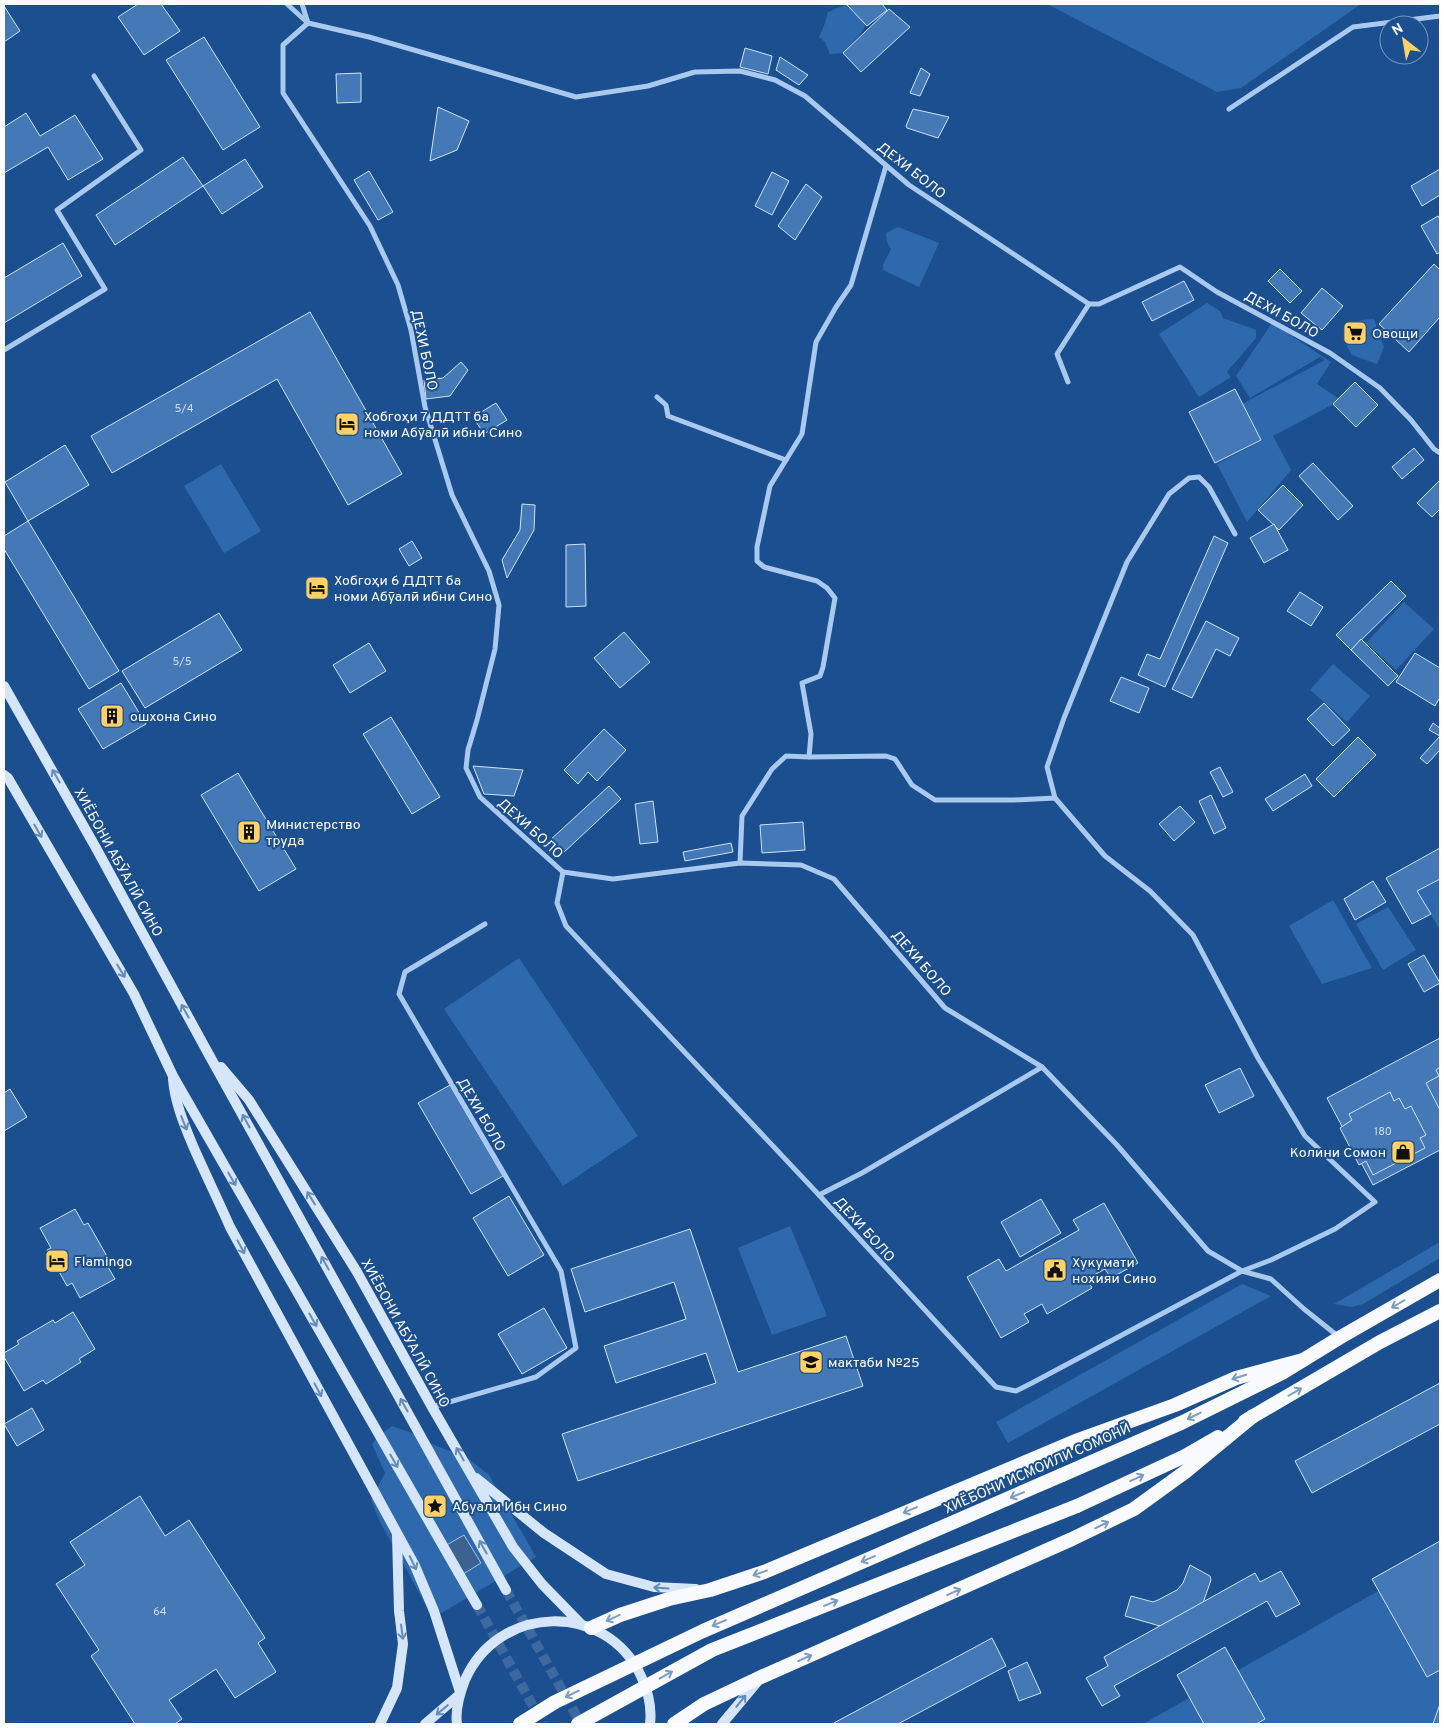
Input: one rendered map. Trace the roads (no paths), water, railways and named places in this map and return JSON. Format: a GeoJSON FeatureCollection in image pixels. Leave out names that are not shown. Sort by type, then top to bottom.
{"type":"FeatureCollection","features":[{"type":"Feature","properties":{"kind":"highway","name":"ХИЁБОНИ ИСМОИЛИ СОМОНӢ"},"geometry":{"type":"LineString","coordinates":[[520,1724],[555,1702],[702,1630],[1181,1423],[1282,1374],[1339,1338],[1440,1280]]}},
{"type":"Feature","properties":{"kind":"highway"},"geometry":{"type":"LineString","coordinates":[[578,1724],[712,1650],[1077,1506],[1185,1456],[1380,1342],[1440,1312]]}},
{"type":"Feature","properties":{"kind":"highway"},"geometry":{"type":"LineString","coordinates":[[586,1626],[653,1604],[710,1590],[764,1572],[1078,1440],[1176,1405],[1236,1378],[1303,1360]]}},
{"type":"Feature","properties":{"kind":"highway"},"geometry":{"type":"LineString","coordinates":[[674,1724],[704,1704],[761,1677],[1072,1539],[1134,1509],[1185,1472],[1253,1416]]}},
{"type":"Feature","properties":{"kind":"main road","name":"ХИЁБОНИ АБӮАЛӢ СИНО"},"geometry":{"type":"LineString","coordinates":[[4,686],[96,848],[506,1590]]}},
{"type":"Feature","properties":{"kind":"main road"},"geometry":{"type":"LineString","coordinates":[[4,774],[134,994],[173,1076],[477,1605]]}},
{"type":"Feature","properties":{"kind":"main road","name":"ХИЁБОНИ АБӮАЛӢ СИНО"},"geometry":{"type":"LineString","coordinates":[[208,1053],[248,1100],[357,1272],[432,1407],[518,1554],[542,1584],[586,1626]]}},
{"type":"Feature","properties":{"kind":"main road"},"geometry":{"type":"LineString","coordinates":[[173,1076],[174,1093],[181,1116],[230,1227],[415,1566],[434,1611],[460,1693]]}},
{"type":"Feature","properties":{"kind":"main road"},"geometry":{"type":"LineString","coordinates":[[472,1475],[544,1533],[606,1574],[654,1587],[710,1590]]}},
{"type":"Feature","properties":{"kind":"main road"},"geometry":{"type":"LineString","coordinates":[[380,1724],[397,1688],[403,1644],[397,1531]]}},
{"type":"Feature","properties":{"kind":"main road"},"geometry":{"type":"LineString","coordinates":[[457,1724],[460,1693],[470,1668],[486,1648],[506,1633],[530,1624],[556,1620],[586,1626],[616,1642],[635,1663],[647,1689],[651,1717],[650,1724]]}},
{"type":"Feature","properties":{"kind":"main road"},"geometry":{"type":"LineString","coordinates":[[722,1724],[761,1677]]}},
{"type":"Feature","properties":{"kind":"main road"},"geometry":{"type":"LineString","coordinates":[[425,1724],[460,1693]]}},
{"type":"Feature","properties":{"kind":"street"},"geometry":{"type":"LineString","coordinates":[[287,4],[308,24]]}},
{"type":"Feature","properties":{"kind":"street"},"geometry":{"type":"LineString","coordinates":[[302,4],[308,24]]}},
{"type":"Feature","properties":{"kind":"street"},"geometry":{"type":"LineString","coordinates":[[1229,109],[1353,27],[1440,16]]}},
{"type":"Feature","properties":{"kind":"street","name":"ДЕХИ БОЛО"},"geometry":{"type":"LineString","coordinates":[[1339,1338],[1271,1279],[1242,1271],[1208,1251],[1117,1146],[1042,1067],[945,1008],[834,879],[801,865],[740,863],[612,879],[563,872],[480,797],[466,768],[468,750],[495,649],[499,605],[489,571],[452,495],[425,408],[411,330],[398,285],[370,226],[283,93],[283,45],[308,24],[369,37],[576,98],[648,86],[695,72],[740,71],[775,80],[805,96],[909,185],[1089,304],[1099,304],[1180,267],[1217,292],[1330,353],[1380,388],[1411,420],[1434,449],[1440,453]]}},
{"type":"Feature","properties":{"kind":"street"},"geometry":{"type":"LineString","coordinates":[[4,350],[105,289],[57,210],[141,150],[94,76]]}},
{"type":"Feature","properties":{"kind":"street"},"geometry":{"type":"LineString","coordinates":[[810,758],[811,734],[802,683],[820,676],[835,598],[828,588],[818,581],[764,567],[757,561],[757,547],[770,486],[802,434],[816,342],[851,285],[886,166]]}},
{"type":"Feature","properties":{"kind":"street"},"geometry":{"type":"LineString","coordinates":[[1068,382],[1057,354],[1089,304]]}},
{"type":"Feature","properties":{"kind":"street"},"geometry":{"type":"LineString","coordinates":[[657,397],[666,405],[668,416],[786,460]]}},
{"type":"Feature","properties":{"kind":"street"},"geometry":{"type":"LineString","coordinates":[[740,863],[742,816],[772,769],[786,756],[810,758],[886,756],[895,759],[912,785],[935,800],[1055,798],[1047,768],[1064,718],[1127,562],[1169,494],[1189,478],[1199,477],[1209,487],[1235,534]]}},
{"type":"Feature","properties":{"kind":"street","name":"ДЕХИ БОЛО"},"geometry":{"type":"LineString","coordinates":[[563,872],[557,902],[566,926],[820,1195],[996,1388],[1016,1391],[1242,1271],[1271,1260],[1335,1229],[1375,1202],[1306,1136],[1258,1058],[1193,934],[1150,891],[1105,856],[1055,798]]}},
{"type":"Feature","properties":{"kind":"street","name":"ДЕХИ БОЛО"},"geometry":{"type":"LineString","coordinates":[[432,1407],[536,1377],[576,1348],[562,1271],[399,994],[405,972],[485,924]]}},
{"type":"Feature","properties":{"kind":"street"},"geometry":{"type":"LineString","coordinates":[[820,1195],[862,1173],[1042,1067]]}},
{"type":"Feature","properties":{"kind":"tunnel"},"geometry":{"type":"LineString","coordinates":[[506,1590],[581,1724]]}},
{"type":"Feature","properties":{"kind":"tunnel"},"geometry":{"type":"LineString","coordinates":[[477,1605],[543,1724]]}},
{"type":"Feature","properties":{"kind":"place","name":"Овощи"},"geometry":{"type":"Point","coordinates":[1355,333]}},
{"type":"Feature","properties":{"kind":"place","name":"Хобгоҳи 7 ДДТТ ба номи Абӯалӣ ибни Сино"},"geometry":{"type":"Point","coordinates":[347,424]}},
{"type":"Feature","properties":{"kind":"place","name":"Хобгоҳи 6 ДДТТ ба номи Абӯалӣ ибни Сино"},"geometry":{"type":"Point","coordinates":[317,588]}},
{"type":"Feature","properties":{"kind":"place","name":"ошхона Сино"},"geometry":{"type":"Point","coordinates":[112,716]}},
{"type":"Feature","properties":{"kind":"place","name":"Министерство труда"},"geometry":{"type":"Point","coordinates":[249,832]}},
{"type":"Feature","properties":{"kind":"place","name":"Колини Сомон"},"geometry":{"type":"Point","coordinates":[1403,1152]}},
{"type":"Feature","properties":{"kind":"place","name":"Flamingo"},"geometry":{"type":"Point","coordinates":[57,1261]}},
{"type":"Feature","properties":{"kind":"place","name":"Хукумати нохияи Сино"},"geometry":{"type":"Point","coordinates":[1055,1270]}},
{"type":"Feature","properties":{"kind":"place","name":"мактаби №25"},"geometry":{"type":"Point","coordinates":[811,1362]}},
{"type":"Feature","properties":{"kind":"place","name":"Абуали Ибн Сино"},"geometry":{"type":"Point","coordinates":[435,1506]}}]}
